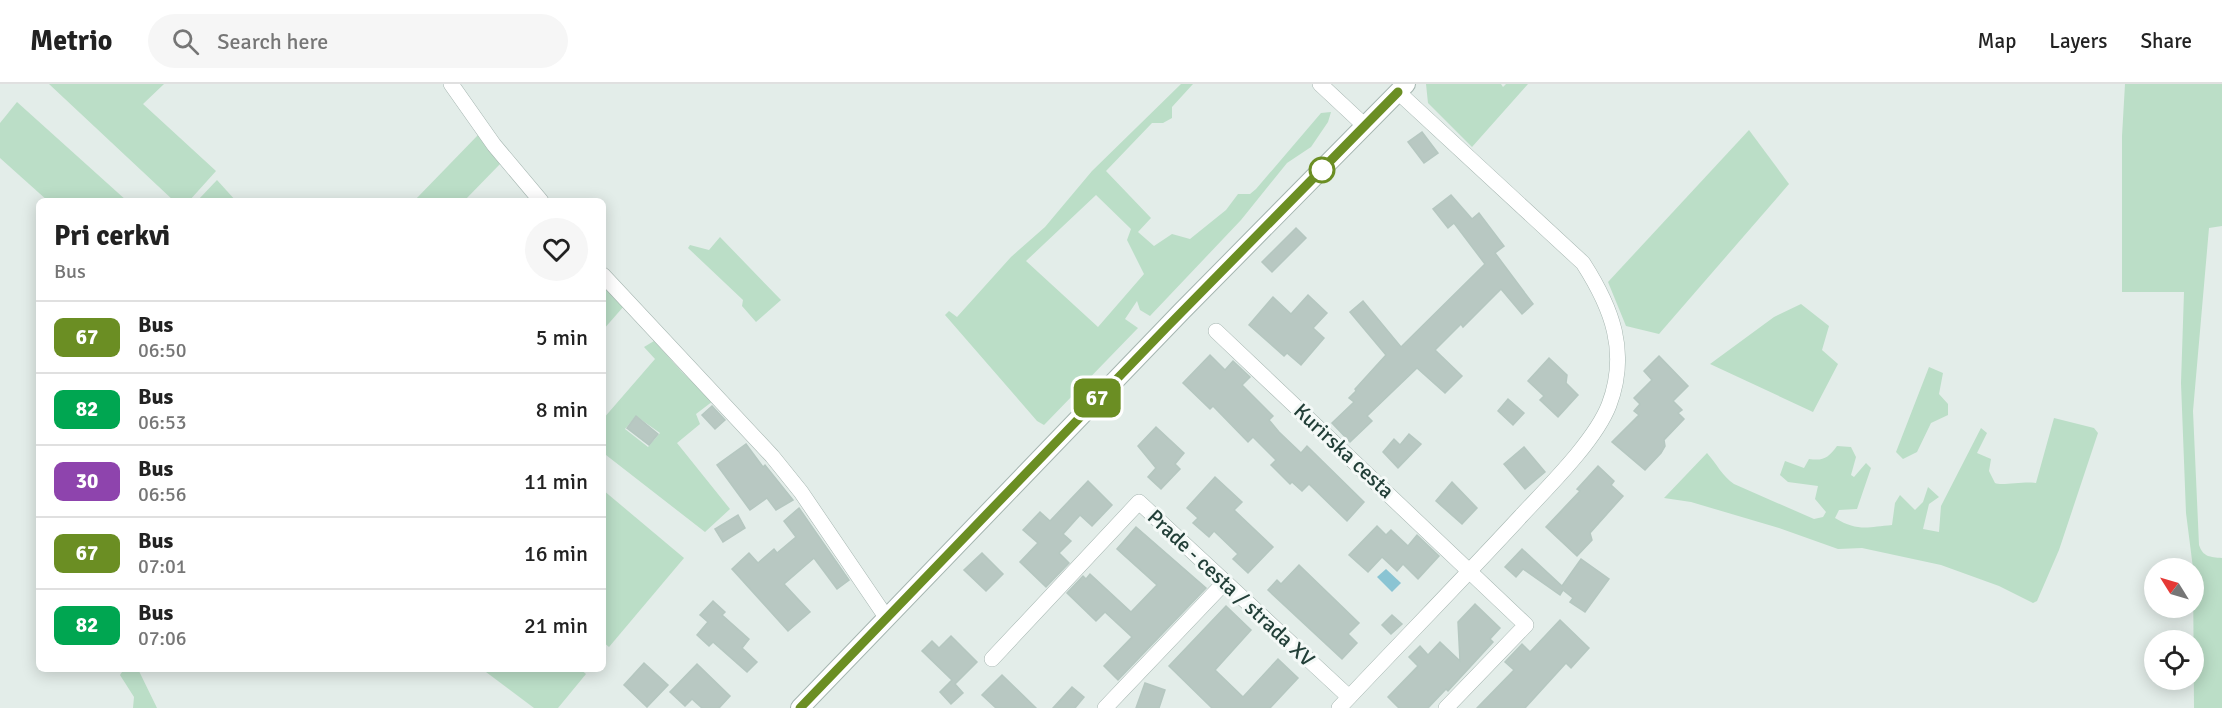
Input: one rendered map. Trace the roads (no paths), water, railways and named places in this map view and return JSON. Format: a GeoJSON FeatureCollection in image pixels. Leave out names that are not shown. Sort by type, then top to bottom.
{"type":"FeatureCollection","features":[{"type":"Feature","properties":{"kind":"street"},"geometry":{"type":"LineString","coordinates":[[451,84],[494,145],[538,198]]}},
{"type":"Feature","properties":{"kind":"street"},"geometry":{"type":"LineString","coordinates":[[1320,84],[1365,126]]}},
{"type":"Feature","properties":{"kind":"street"},"geometry":{"type":"LineString","coordinates":[[800,708],[1402,88],[1583,263],[1605,297],[1616,333],[1617,365],[1609,405],[1588,438],[1550,485],[1344,703]]}},
{"type":"Feature","properties":{"kind":"street"},"geometry":{"type":"LineString","coordinates":[[606,278],[772,456],[801,492],[886,617]]}},
{"type":"Feature","properties":{"kind":"street","name":"Kurirska cesta"},"geometry":{"type":"LineString","coordinates":[[1216,331],[1471,570],[1526,625],[1446,708]]}},
{"type":"Feature","properties":{"kind":"street","name":"Prade - cesta / strada XV"},"geometry":{"type":"LineString","coordinates":[[992,659],[1139,502],[1225,582],[1344,703]]}},
{"type":"Feature","properties":{"kind":"street"},"geometry":{"type":"LineString","coordinates":[[1105,708],[1225,582]]}},
{"type":"Feature","properties":{"kind":"water"},"geometry":{"type":"Polygon","coordinates":[[[1386,569],[1401,583],[1392,592],[1377,577],[1386,569]]]}}]}
